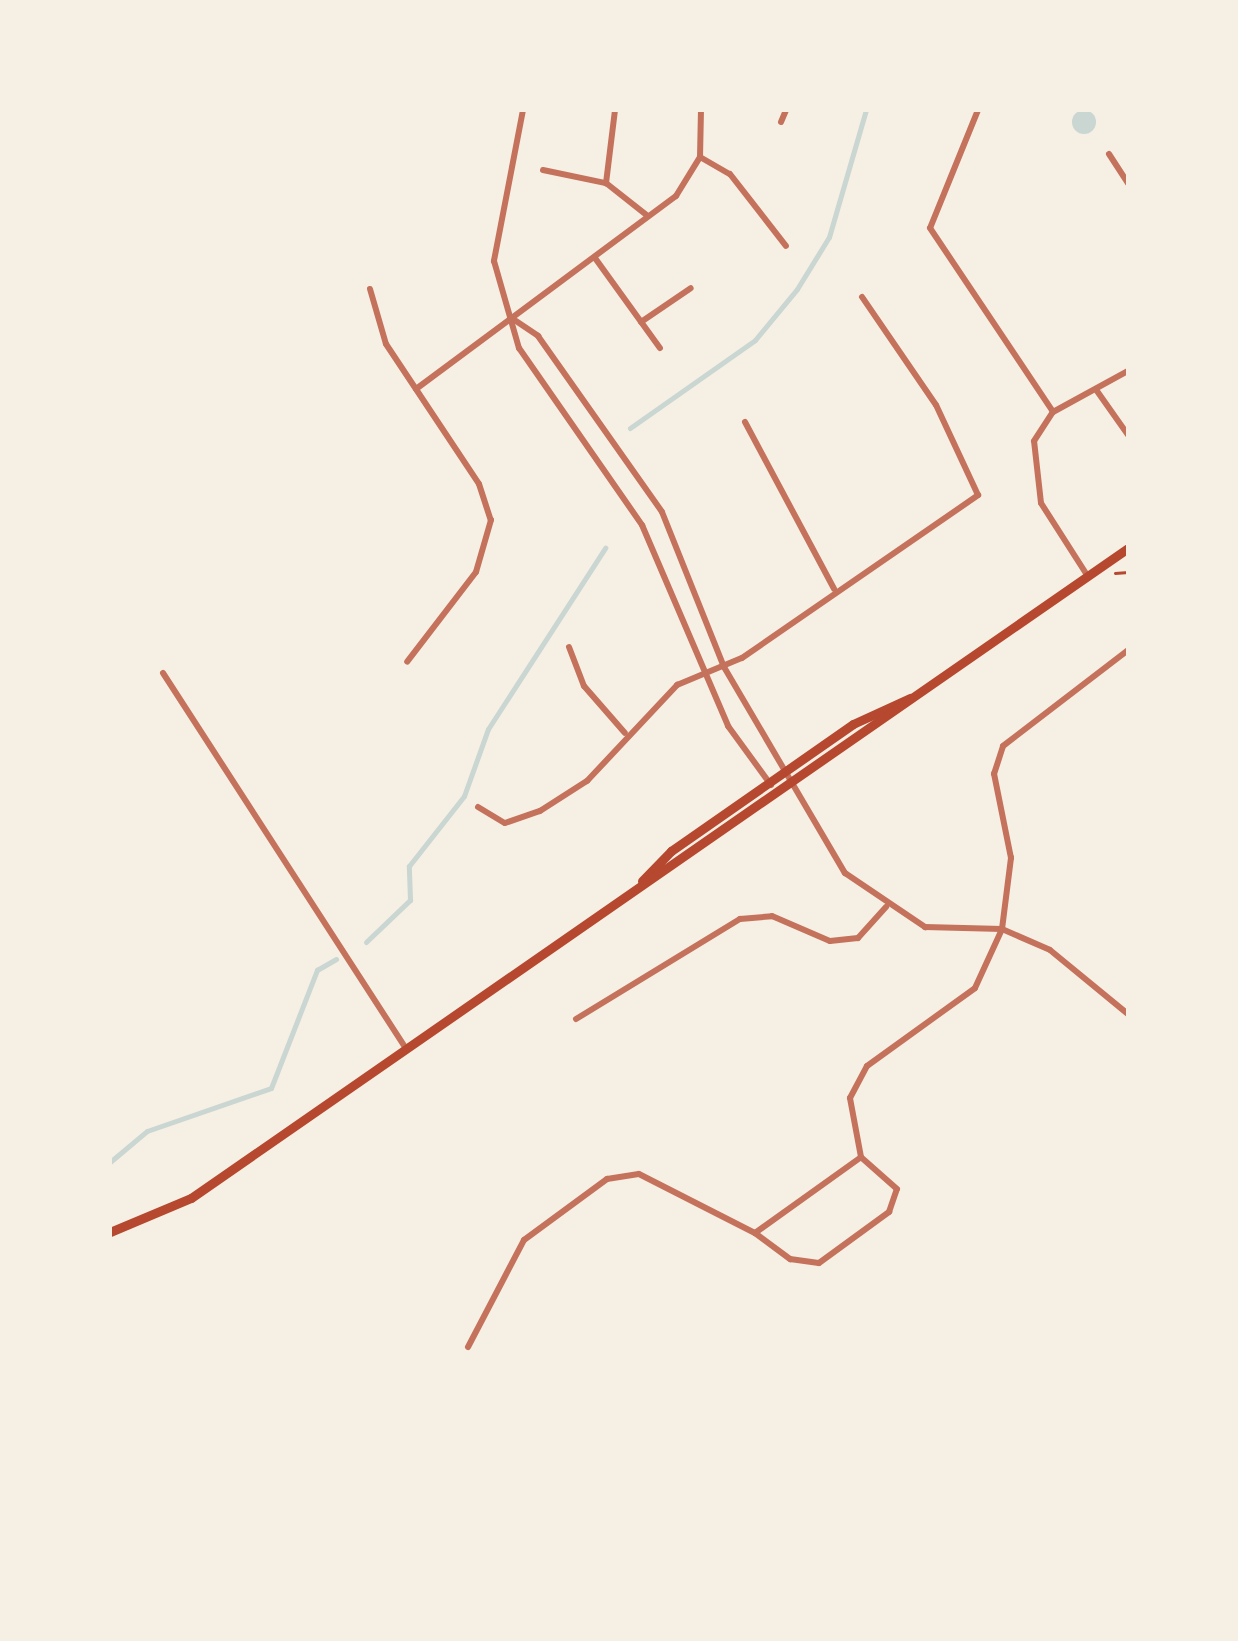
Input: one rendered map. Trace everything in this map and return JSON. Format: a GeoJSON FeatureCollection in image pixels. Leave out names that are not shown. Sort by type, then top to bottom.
{"type":"FeatureCollection","features":[{"type":"Feature","properties":{"kind":"main road"},"geometry":{"type":"LineString","coordinates":[[110,1232],[192,1198],[638,886],[792,790],[910,698],[1128,548]]}},
{"type":"Feature","properties":{"kind":"main road"},"geometry":{"type":"LineString","coordinates":[[638,886],[671,851],[788,770],[886,703],[910,698]]}},
{"type":"Feature","properties":{"kind":"street"},"geometry":{"type":"LineString","coordinates":[[523,110],[495,227],[499,287],[516,321],[520,348],[656,549],[704,675],[768,784],[792,790]]}},
{"type":"Feature","properties":{"kind":"street"},"geometry":{"type":"LineString","coordinates":[[606,183],[615,110]]}},
{"type":"Feature","properties":{"kind":"street"},"geometry":{"type":"LineString","coordinates":[[416,389],[516,321],[692,178],[700,157],[701,110]]}},
{"type":"Feature","properties":{"kind":"street"},"geometry":{"type":"LineString","coordinates":[[781,122],[786,110]]}},
{"type":"Feature","properties":{"kind":"street"},"geometry":{"type":"LineString","coordinates":[[978,110],[930,228],[1053,412]]}},
{"type":"Feature","properties":{"kind":"street"},"geometry":{"type":"LineString","coordinates":[[1109,154],[1128,184]]}},
{"type":"Feature","properties":{"kind":"street"},"geometry":{"type":"LineString","coordinates":[[700,157],[730,174],[786,246]]}},
{"type":"Feature","properties":{"kind":"street"},"geometry":{"type":"LineString","coordinates":[[543,170],[606,183],[648,216]]}},
{"type":"Feature","properties":{"kind":"street"},"geometry":{"type":"LineString","coordinates":[[595,258],[660,348]]}},
{"type":"Feature","properties":{"kind":"street"},"geometry":{"type":"LineString","coordinates":[[642,322],[691,288]]}},
{"type":"Feature","properties":{"kind":"street"},"geometry":{"type":"LineString","coordinates":[[370,289],[386,344],[480,484],[491,520],[476,572],[407,662]]}},
{"type":"Feature","properties":{"kind":"street"},"geometry":{"type":"LineString","coordinates":[[478,807],[521,823],[587,780],[625,733],[677,685],[724,667],[834,589],[978,496],[936,406],[862,297]]}},
{"type":"Feature","properties":{"kind":"street"},"geometry":{"type":"LineString","coordinates":[[516,321],[538,336],[662,512],[724,667],[788,770],[792,790],[845,873],[886,908],[926,927],[1002,929],[1050,950],[1128,1014]]}},
{"type":"Feature","properties":{"kind":"street"},"geometry":{"type":"LineString","coordinates":[[1087,575],[1033,482],[1034,441],[1053,412],[1097,391],[1128,370]]}},
{"type":"Feature","properties":{"kind":"street"},"geometry":{"type":"LineString","coordinates":[[1097,391],[1128,435]]}},
{"type":"Feature","properties":{"kind":"street"},"geometry":{"type":"LineString","coordinates":[[745,422],[834,589]]}},
{"type":"Feature","properties":{"kind":"street"},"geometry":{"type":"LineString","coordinates":[[569,647],[584,686],[625,733]]}},
{"type":"Feature","properties":{"kind":"street"},"geometry":{"type":"LineString","coordinates":[[468,1347],[524,1240],[607,1179],[638,1174],[755,1233],[790,1259],[819,1263],[889,1212],[898,1190],[861,1157],[850,1098],[867,1066],[974,988],[1002,929],[1011,858],[994,774],[1003,746],[1128,650]]}},
{"type":"Feature","properties":{"kind":"street"},"geometry":{"type":"LineString","coordinates":[[163,672],[407,1050]]}},
{"type":"Feature","properties":{"kind":"street"},"geometry":{"type":"LineString","coordinates":[[576,1018],[740,919],[772,916],[830,942],[858,938],[886,908]]}},
{"type":"Feature","properties":{"kind":"street"},"geometry":{"type":"LineString","coordinates":[[755,1233],[861,1157]]}},
{"type":"Feature","properties":{"kind":"shaded area"},"geometry":{"type":"Polygon","coordinates":[[[1084,110],[1096,122],[1084,134],[1072,122],[1084,110]]]}},
{"type":"Feature","properties":{"kind":"waterway"},"geometry":{"type":"LineString","coordinates":[[630,428],[755,340],[797,289],[829,237],[866,110]]}},
{"type":"Feature","properties":{"kind":"waterway"},"geometry":{"type":"LineString","coordinates":[[366,942],[410,900],[409,866],[464,796],[488,729],[605,548]]}},
{"type":"Feature","properties":{"kind":"waterway"},"geometry":{"type":"LineString","coordinates":[[110,1162],[147,1131],[271,1088],[317,970],[336,959]]}}]}
